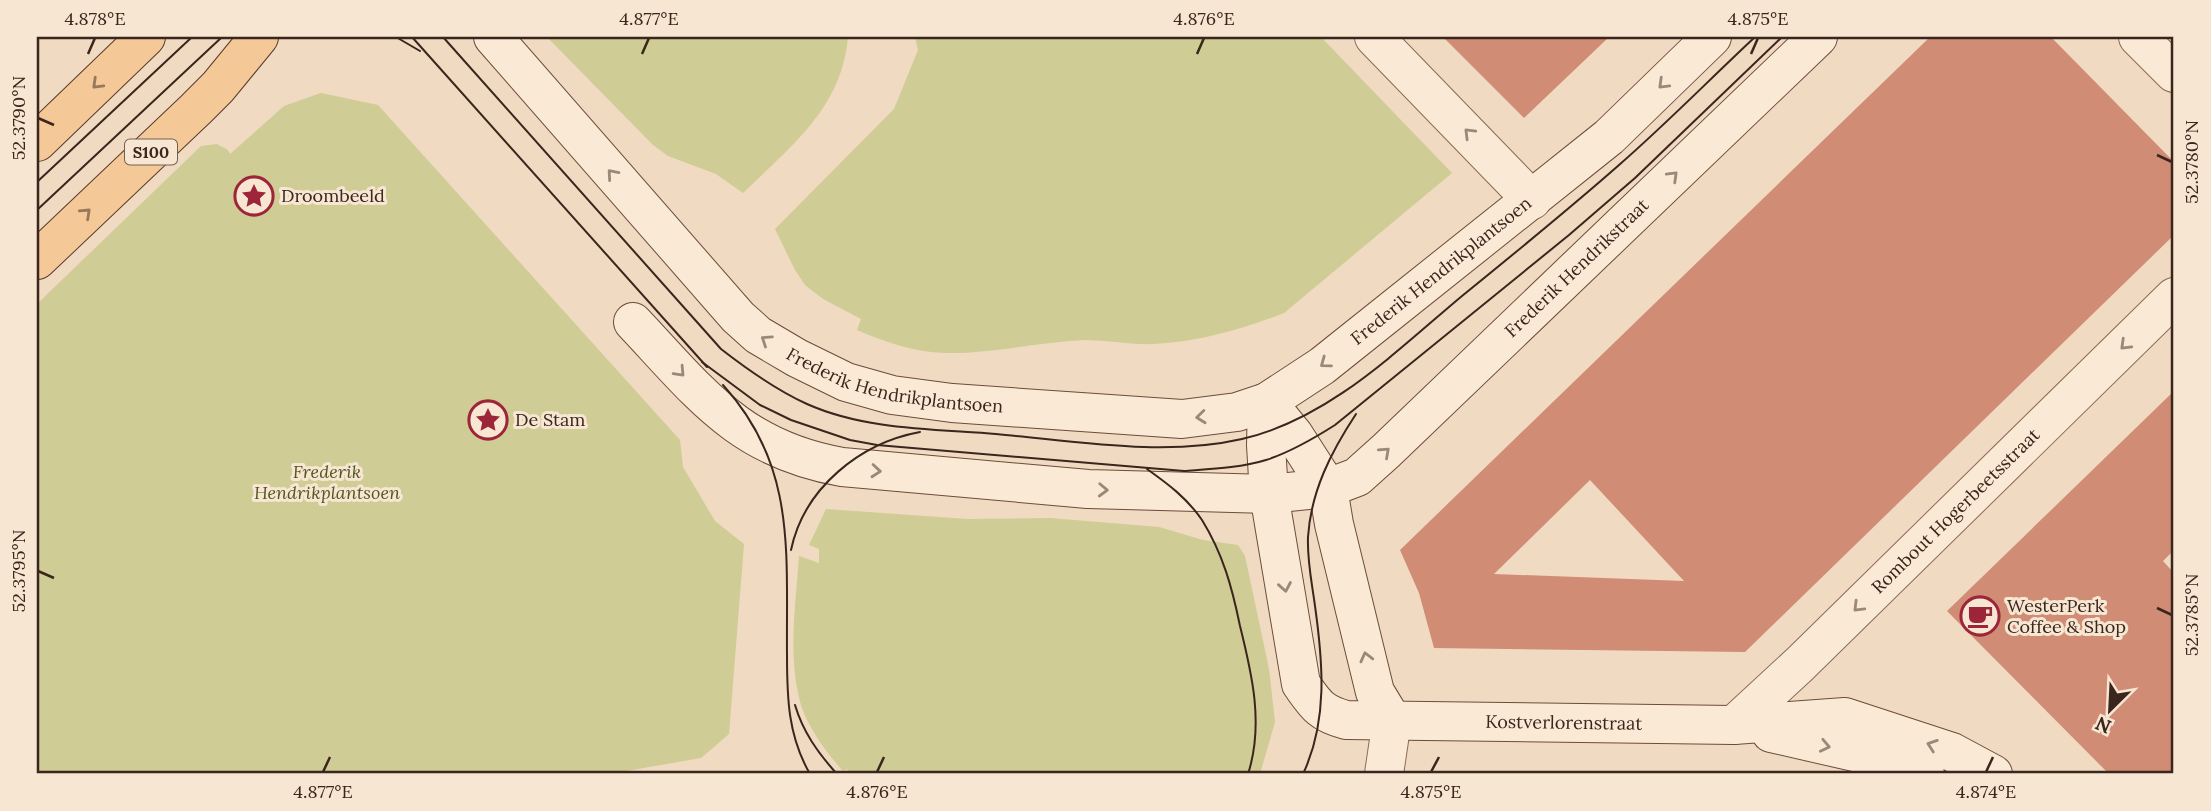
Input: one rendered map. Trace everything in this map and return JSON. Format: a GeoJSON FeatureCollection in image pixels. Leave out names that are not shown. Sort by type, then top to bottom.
{"type":"FeatureCollection","features":[{"type":"Feature","properties":{"kind":"main road"},"geometry":{"type":"LineString","coordinates":[[37,142],[146,37]]}},
{"type":"Feature","properties":{"kind":"main road","name":"S100"},"geometry":{"type":"LineString","coordinates":[[37,260],[204,102],[259,37]]}},
{"type":"Feature","properties":{"kind":"street","name":"Frederik Hendrikplantsoen"},"geometry":{"type":"LineString","coordinates":[[493,37],[746,325],[775,346],[846,382],[892,395],[1182,419],[1237,412],[1267,401],[1322,366],[1532,200],[1374,37]]}},
{"type":"Feature","properties":{"kind":"street"},"geometry":{"type":"LineString","coordinates":[[1532,200],[1609,137],[1712,37]]}},
{"type":"Feature","properties":{"kind":"street","name":"Frederik Hendrikstraat"},"geometry":{"type":"LineString","coordinates":[[1328,488],[1357,477],[1386,451],[1818,37]]}},
{"type":"Feature","properties":{"kind":"street"},"geometry":{"type":"LineString","coordinates":[[2138,37],[2174,73]]}},
{"type":"Feature","properties":{"kind":"street","name":"Rombout Hogerbeetsstraat"},"geometry":{"type":"LineString","coordinates":[[1734,724],[1800,664],[2174,297]]}},
{"type":"Feature","properties":{"kind":"street"},"geometry":{"type":"LineString","coordinates":[[633,322],[711,405],[733,423],[780,450],[817,463],[1088,489],[1269,494],[1328,488]]}},
{"type":"Feature","properties":{"kind":"street"},"geometry":{"type":"LineString","coordinates":[[1267,401],[1294,435],[1328,488],[1334,524],[1375,692],[1392,720],[1384,774]]}},
{"type":"Feature","properties":{"kind":"street"},"geometry":{"type":"LineString","coordinates":[[1267,401],[1269,494],[1301,684],[1320,710],[1330,716],[1346,720],[1392,720]]}},
{"type":"Feature","properties":{"kind":"street","name":"Kostverlorenstraat"},"geometry":{"type":"LineString","coordinates":[[1392,720],[1734,724],[1845,718],[1952,752],[1993,774]]}},
{"type":"Feature","properties":{"kind":"street","name":"Kostverlorenstraat"},"geometry":{"type":"LineString","coordinates":[[1734,724],[1863,754],[1925,774]]}},
{"type":"Feature","properties":{"kind":"green space"},"geometry":{"type":"Polygon","coordinates":[[[547,37],[848,37],[844,62],[825,105],[796,142],[743,193],[716,174],[668,156],[653,145],[547,37]]]}},
{"type":"Feature","properties":{"kind":"green space"},"geometry":{"type":"Polygon","coordinates":[[[915,37],[1321,37],[1452,173],[1284,313],[1253,324],[1204,338],[1171,343],[1137,344],[1084,340],[962,353],[911,348],[857,330],[861,319],[823,299],[805,285],[775,229],[894,109],[918,50],[915,37]]]}},
{"type":"Feature","properties":{"kind":"green space","name":"Frederik Hendrikplantsoen"},"geometry":{"type":"Polygon","coordinates":[[[321,93],[378,105],[680,440],[683,467],[715,521],[744,544],[729,734],[701,758],[609,774],[37,774],[37,304],[201,146],[217,144],[230,154],[284,106],[321,93]]]}},
{"type":"Feature","properties":{"kind":"green space"},"geometry":{"type":"Polygon","coordinates":[[[826,509],[967,519],[1050,518],[1159,527],[1203,540],[1238,545],[1245,556],[1269,669],[1275,722],[1260,774],[849,774],[847,769],[843,771],[823,746],[806,717],[799,697],[794,662],[799,556],[819,563],[819,549],[809,545],[826,509]]]}},
{"type":"Feature","properties":{"kind":"building"},"geometry":{"type":"Polygon","coordinates":[[[1443,37],[1609,37],[1524,118],[1443,37]]]}},
{"type":"Feature","properties":{"kind":"building"},"geometry":{"type":"Polygon","coordinates":[[[1930,37],[2051,37],[2174,162],[2174,235],[1745,652],[1434,648],[1419,593],[1400,550],[1930,37]],[[1590,480],[1494,574],[1684,581],[1590,480]]]}},
{"type":"Feature","properties":{"kind":"building"},"geometry":{"type":"Polygon","coordinates":[[[2174,391],[2174,550],[2163,561],[2174,573],[2174,774],[2109,774],[1947,611],[2174,391]]]}},
{"type":"Feature","properties":{"kind":"tram line"},"geometry":{"type":"LineString","coordinates":[[37,182],[192,37]]}},
{"type":"Feature","properties":{"kind":"tram line"},"geometry":{"type":"LineString","coordinates":[[37,210],[222,37]]}},
{"type":"Feature","properties":{"kind":"tram line"},"geometry":{"type":"LineString","coordinates":[[396,37],[420,51]]}},
{"type":"Feature","properties":{"kind":"tram line"},"geometry":{"type":"LineString","coordinates":[[412,37],[707,367]]}},
{"type":"Feature","properties":{"kind":"tram line"},"geometry":{"type":"LineString","coordinates":[[443,37],[721,349],[784,392],[829,413],[876,424],[1151,447],[1212,444],[1242,439],[1274,429],[1304,416],[1360,381],[1600,182],[1755,37]]}},
{"type":"Feature","properties":{"kind":"tram line"},"geometry":{"type":"LineString","coordinates":[[702,362],[760,405],[791,420],[850,440],[877,445],[1184,471],[1266,460],[1302,445],[1335,425],[1569,235],[1635,178],[1782,37]]}},
{"type":"Feature","properties":{"kind":"tram line"},"geometry":{"type":"LineString","coordinates":[[723,385],[747,416],[764,447],[776,479],[786,546],[788,702],[797,745],[810,774]]}},
{"type":"Feature","properties":{"kind":"tram line"},"geometry":{"type":"LineString","coordinates":[[1303,774],[1317,733],[1321,692],[1320,649],[1308,555],[1310,520],[1324,472],[1356,414]]}},
{"type":"Feature","properties":{"kind":"tram line"},"geometry":{"type":"LineString","coordinates":[[791,550],[808,507],[838,472],[876,446],[920,432]]}},
{"type":"Feature","properties":{"kind":"tram line"},"geometry":{"type":"LineString","coordinates":[[1147,469],[1177,492],[1196,512],[1216,545],[1226,571],[1249,662],[1256,718],[1253,756],[1248,774]]}},
{"type":"Feature","properties":{"kind":"tram line"},"geometry":{"type":"LineString","coordinates":[[795,705],[812,742],[837,774]]}},
{"type":"Feature","properties":{"kind":"place","name":"Droombeeld"},"geometry":{"type":"Point","coordinates":[254,196]}},
{"type":"Feature","properties":{"kind":"place","name":"De Stam"},"geometry":{"type":"Point","coordinates":[488,420]}},
{"type":"Feature","properties":{"kind":"place","name":"WesterPerk Coffee & Shop"},"geometry":{"type":"Point","coordinates":[1980,616]}}]}
